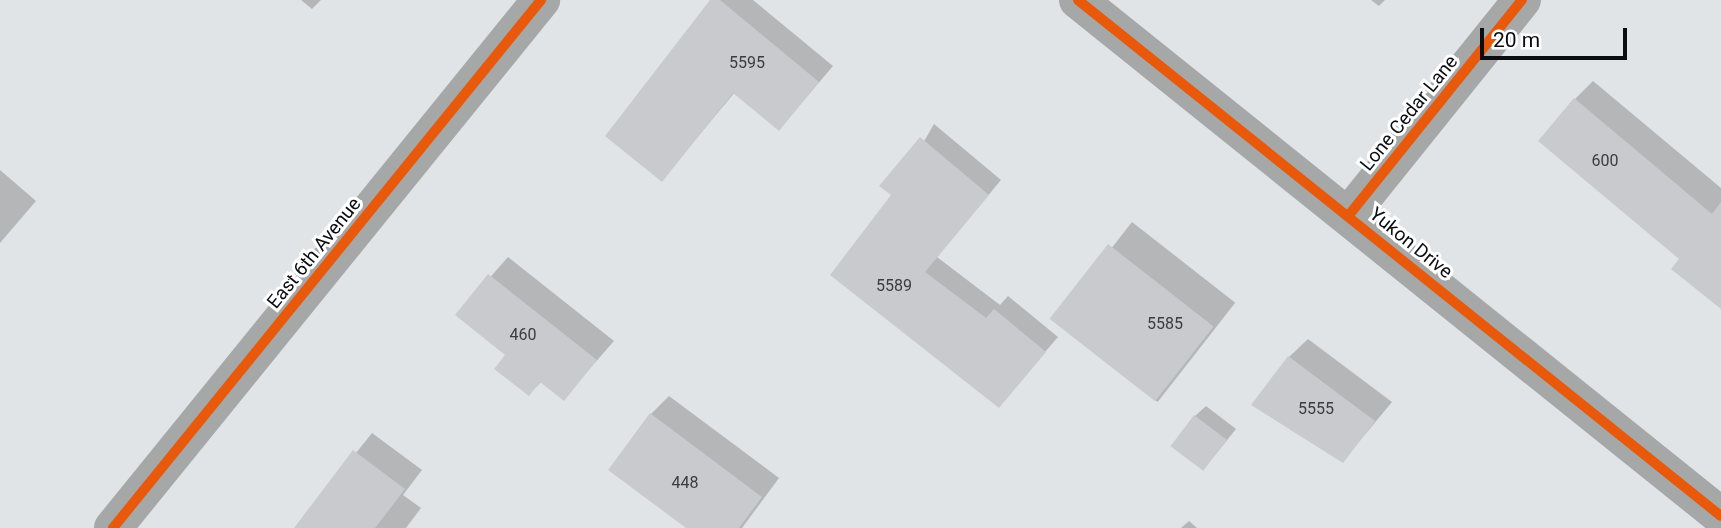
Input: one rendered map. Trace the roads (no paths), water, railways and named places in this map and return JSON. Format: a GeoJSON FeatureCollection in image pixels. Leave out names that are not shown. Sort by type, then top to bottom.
{"type":"FeatureCollection","features":[{"type":"Feature","properties":{"kind":"street","name":"East 6th Avenue"},"geometry":{"type":"LineString","coordinates":[[113,528],[541,0]]}},
{"type":"Feature","properties":{"kind":"street","name":"Yukon Drive"},"geometry":{"type":"LineString","coordinates":[[1078,0],[1721,516]]}},
{"type":"Feature","properties":{"kind":"street","name":"Lone Cedar Lane"},"geometry":{"type":"LineString","coordinates":[[1349,215],[1522,0]]}}]}
